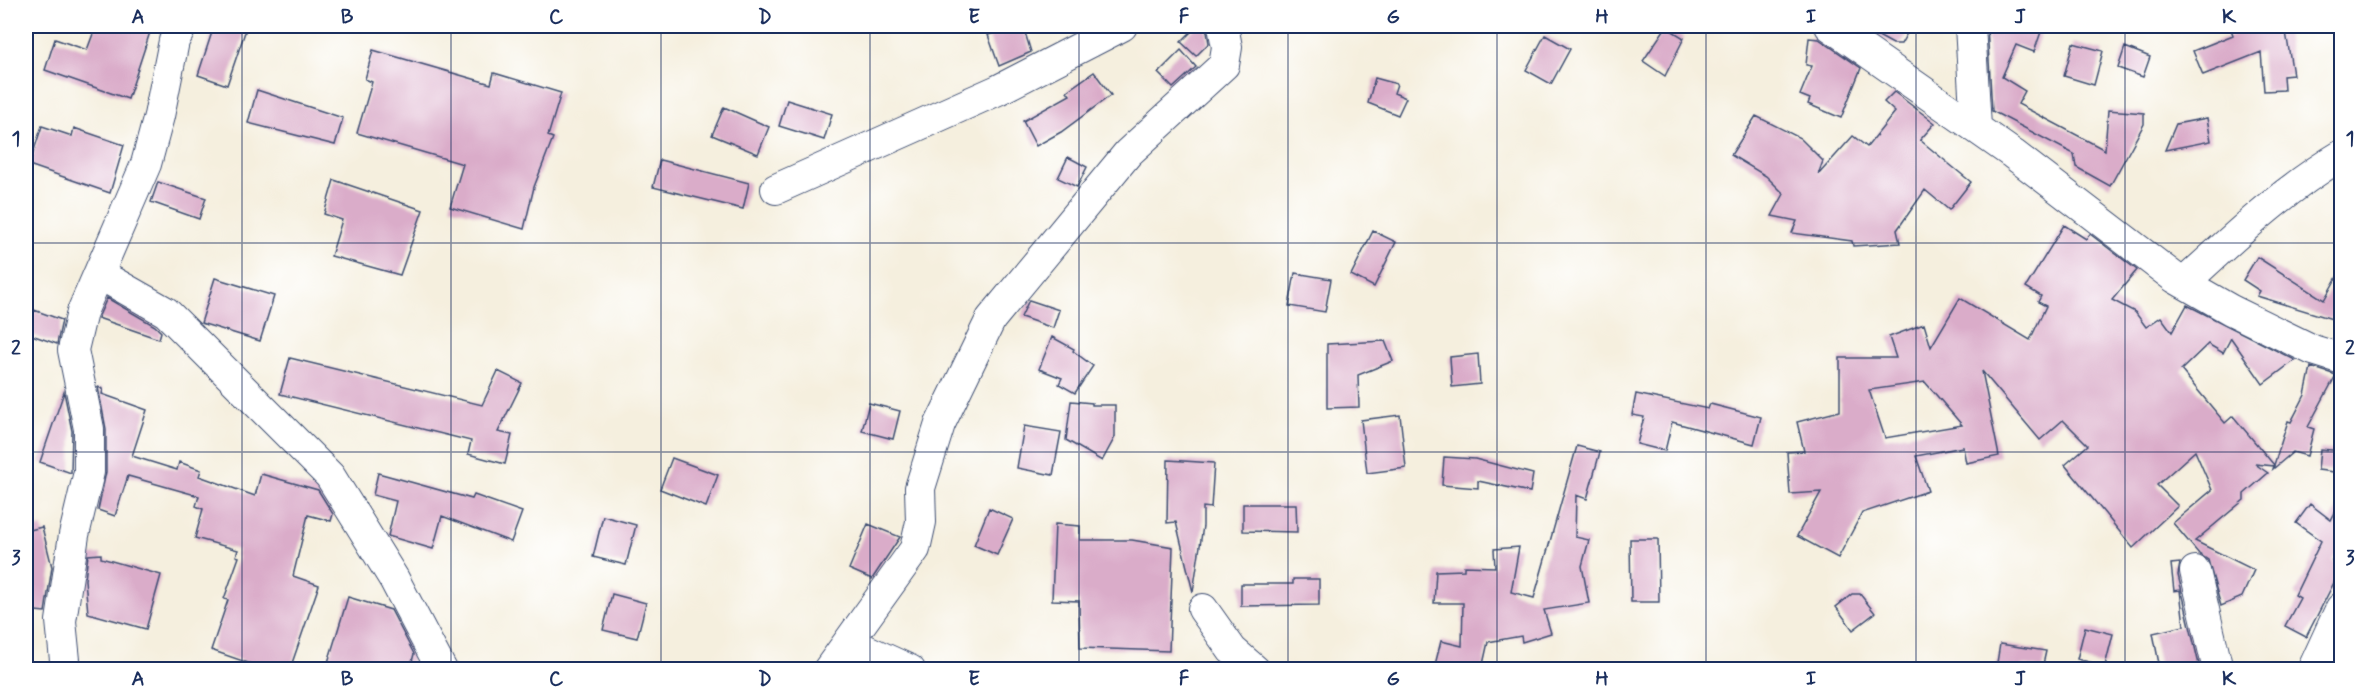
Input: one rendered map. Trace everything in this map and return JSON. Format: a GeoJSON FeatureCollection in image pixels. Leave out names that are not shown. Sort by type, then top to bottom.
{"type":"FeatureCollection","features":[{"type":"Feature","properties":{"kind":"main road"},"geometry":{"type":"LineString","coordinates":[[2314,669],[2342,609]]}},
{"type":"Feature","properties":{"kind":"street"},"geometry":{"type":"LineString","coordinates":[[66,669],[61,621],[74,535],[89,472],[88,429],[73,350],[82,312],[146,164],[159,116],[174,41],[182,26]]}},
{"type":"Feature","properties":{"kind":"street"},"geometry":{"type":"LineString","coordinates":[[776,189],[998,90],[1122,26]]}},
{"type":"Feature","properties":{"kind":"street"},"geometry":{"type":"LineString","coordinates":[[828,669],[915,549],[921,522],[920,488],[940,424],[991,319],[1128,153],[1224,65],[1227,47],[1223,26]]}},
{"type":"Feature","properties":{"kind":"street"},"geometry":{"type":"LineString","coordinates":[[1834,26],[1976,127],[2184,284],[2313,350],[2342,359]]}},
{"type":"Feature","properties":{"kind":"street"},"geometry":{"type":"LineString","coordinates":[[1970,26],[1976,127]]}},
{"type":"Feature","properties":{"kind":"street"},"geometry":{"type":"LineString","coordinates":[[2184,284],[2254,219],[2314,172],[2342,155]]}},
{"type":"Feature","properties":{"kind":"street"},"geometry":{"type":"LineString","coordinates":[[99,274],[166,312],[330,476],[394,579],[442,669]]}},
{"type":"Feature","properties":{"kind":"street"},"geometry":{"type":"LineString","coordinates":[[2195,571],[2218,669]]}},
{"type":"Feature","properties":{"kind":"street"},"geometry":{"type":"LineString","coordinates":[[1203,609],[1232,650],[1255,669]]}},
{"type":"Feature","properties":{"kind":"street"},"geometry":{"type":"LineString","coordinates":[[849,642],[910,669]]}},
{"type":"Feature","properties":{"kind":"building"},"geometry":{"type":"Polygon","coordinates":[[[96,26],[152,26],[128,99],[45,70],[55,39],[87,50],[96,26]]]}},
{"type":"Feature","properties":{"kind":"building"},"geometry":{"type":"Polygon","coordinates":[[[214,26],[247,26],[227,85],[198,75],[214,26]]]}},
{"type":"Feature","properties":{"kind":"building"},"geometry":{"type":"Polygon","coordinates":[[[1023,26],[1031,52],[999,66],[988,35],[1023,26]]]}},
{"type":"Feature","properties":{"kind":"building"},"geometry":{"type":"Polygon","coordinates":[[[1197,26],[1206,26],[1209,43],[1196,56],[1181,42],[1197,26]]]}},
{"type":"Feature","properties":{"kind":"building"},"geometry":{"type":"Polygon","coordinates":[[[1860,26],[1911,26],[1901,44],[1893,44],[1860,26]]]}},
{"type":"Feature","properties":{"kind":"building"},"geometry":{"type":"Polygon","coordinates":[[[1987,26],[2043,26],[2034,52],[2016,45],[2002,77],[2025,91],[2018,104],[2105,150],[2108,110],[2144,113],[2144,124],[2110,186],[2076,167],[2074,154],[1992,111],[1987,26]]]}},
{"type":"Feature","properties":{"kind":"building"},"geometry":{"type":"Polygon","coordinates":[[[2244,26],[2285,26],[2293,75],[2283,76],[2284,90],[2264,91],[2261,52],[2203,75],[2193,51],[2233,35],[2231,29],[2244,26]]]}},
{"type":"Feature","properties":{"kind":"building"},"geometry":{"type":"Polygon","coordinates":[[[1666,27],[1684,38],[1665,76],[1643,61],[1666,27]]]}},
{"type":"Feature","properties":{"kind":"building"},"geometry":{"type":"Polygon","coordinates":[[[1545,35],[1570,49],[1551,84],[1526,70],[1545,35]]]}},
{"type":"Feature","properties":{"kind":"building"},"geometry":{"type":"Polygon","coordinates":[[[1809,38],[1819,39],[1861,68],[1841,118],[1808,104],[1810,99],[1800,95],[1812,66],[1806,65],[1809,38]]]}},
{"type":"Feature","properties":{"kind":"building"},"geometry":{"type":"Polygon","coordinates":[[[2073,43],[2103,51],[2094,85],[2064,76],[2073,43]]]}},
{"type":"Feature","properties":{"kind":"building"},"geometry":{"type":"Polygon","coordinates":[[[2125,47],[2150,57],[2143,77],[2118,68],[2125,47]]]}},
{"type":"Feature","properties":{"kind":"building"},"geometry":{"type":"Polygon","coordinates":[[[373,50],[491,84],[494,73],[561,93],[548,136],[553,138],[534,187],[524,229],[450,207],[463,164],[357,133],[372,82],[365,79],[373,50]]]}},
{"type":"Feature","properties":{"kind":"building"},"geometry":{"type":"Polygon","coordinates":[[[1181,50],[1196,67],[1173,88],[1158,73],[1181,50]]]}},
{"type":"Feature","properties":{"kind":"building"},"geometry":{"type":"Polygon","coordinates":[[[1094,72],[1111,95],[1061,132],[1036,146],[1023,121],[1070,95],[1067,91],[1094,72]]]}},
{"type":"Feature","properties":{"kind":"building"},"geometry":{"type":"Polygon","coordinates":[[[1375,78],[1397,84],[1394,93],[1406,98],[1398,115],[1368,103],[1375,78]]]}},
{"type":"Feature","properties":{"kind":"building"},"geometry":{"type":"Polygon","coordinates":[[[257,90],[343,118],[335,145],[248,123],[257,90]]]}},
{"type":"Feature","properties":{"kind":"building"},"geometry":{"type":"Polygon","coordinates":[[[1894,92],[1935,123],[1920,140],[1971,182],[1949,210],[1925,190],[1897,230],[1900,243],[1853,246],[1852,241],[1792,233],[1797,221],[1772,216],[1784,194],[1766,176],[1731,155],[1756,116],[1800,138],[1823,161],[1818,175],[1853,136],[1867,147],[1895,112],[1884,102],[1894,92]]]}},
{"type":"Feature","properties":{"kind":"building"},"geometry":{"type":"Polygon","coordinates":[[[787,100],[832,114],[824,140],[779,126],[787,100]]]}},
{"type":"Feature","properties":{"kind":"building"},"geometry":{"type":"Polygon","coordinates":[[[724,107],[769,127],[758,154],[712,135],[724,107]]]}},
{"type":"Feature","properties":{"kind":"building"},"geometry":{"type":"Polygon","coordinates":[[[2207,118],[2211,141],[2165,150],[2176,124],[2207,118]]]}},
{"type":"Feature","properties":{"kind":"building"},"geometry":{"type":"Polygon","coordinates":[[[42,126],[72,136],[74,128],[124,145],[110,193],[29,165],[42,126]]]}},
{"type":"Feature","properties":{"kind":"building"},"geometry":{"type":"Polygon","coordinates":[[[1068,157],[1087,167],[1077,187],[1058,178],[1068,157]]]}},
{"type":"Feature","properties":{"kind":"building"},"geometry":{"type":"Polygon","coordinates":[[[660,160],[749,183],[743,209],[653,187],[660,160]]]}},
{"type":"Feature","properties":{"kind":"building"},"geometry":{"type":"Polygon","coordinates":[[[334,180],[423,210],[400,275],[331,256],[342,220],[324,214],[334,180]]]}},
{"type":"Feature","properties":{"kind":"building"},"geometry":{"type":"Polygon","coordinates":[[[158,182],[206,198],[199,219],[151,202],[158,182]]]}},
{"type":"Feature","properties":{"kind":"building"},"geometry":{"type":"Polygon","coordinates":[[[2064,225],[2086,239],[2090,234],[2137,270],[2112,300],[2135,312],[2146,327],[2161,317],[2172,332],[2187,305],[2295,360],[2263,384],[2231,338],[2223,353],[2208,344],[2181,370],[2225,423],[2233,416],[2274,465],[2288,421],[2291,422],[2305,395],[2311,367],[2336,375],[2308,427],[2314,429],[2307,456],[2293,452],[2273,469],[2274,466],[2255,464],[2268,473],[2244,494],[2244,500],[2195,541],[2254,570],[2242,597],[2221,606],[2208,560],[2199,554],[2173,523],[2212,490],[2195,451],[2157,485],[2178,506],[2133,548],[2065,465],[2088,445],[2063,420],[2040,440],[1982,371],[1999,456],[1966,463],[1963,447],[1916,456],[1928,491],[1862,513],[1838,558],[1797,536],[1821,492],[1790,494],[1787,452],[1804,451],[1797,422],[1840,411],[1840,358],[1896,358],[1889,337],[1924,324],[1931,347],[1960,298],[2030,340],[2046,306],[2038,302],[2041,296],[2026,287],[2064,225]],[[1925,382],[1869,390],[1885,438],[1962,425],[1925,382]]]}},
{"type":"Feature","properties":{"kind":"building"},"geometry":{"type":"Polygon","coordinates":[[[1373,231],[1396,242],[1374,287],[1351,275],[1373,231]]]}},
{"type":"Feature","properties":{"kind":"building"},"geometry":{"type":"Polygon","coordinates":[[[2257,257],[2324,300],[2342,268],[2342,322],[2257,296],[2260,291],[2243,280],[2257,257]]]}},
{"type":"Feature","properties":{"kind":"building"},"geometry":{"type":"Polygon","coordinates":[[[1295,273],[1331,279],[1325,312],[1289,306],[1295,273]]]}},
{"type":"Feature","properties":{"kind":"building"},"geometry":{"type":"Polygon","coordinates":[[[215,278],[274,296],[260,341],[201,323],[215,278]]]}},
{"type":"Feature","properties":{"kind":"building"},"geometry":{"type":"Polygon","coordinates":[[[107,298],[155,326],[161,332],[159,339],[98,318],[107,298]]]}},
{"type":"Feature","properties":{"kind":"building"},"geometry":{"type":"Polygon","coordinates":[[[1029,300],[1059,310],[1053,328],[1021,317],[1029,300]]]}},
{"type":"Feature","properties":{"kind":"building"},"geometry":{"type":"Polygon","coordinates":[[[34,310],[62,320],[57,344],[26,333],[34,310]]]}},
{"type":"Feature","properties":{"kind":"building"},"geometry":{"type":"Polygon","coordinates":[[[1052,337],[1074,349],[1073,351],[1093,366],[1075,393],[1059,384],[1062,378],[1039,369],[1052,337]]]}},
{"type":"Feature","properties":{"kind":"building"},"geometry":{"type":"Polygon","coordinates":[[[1385,341],[1393,361],[1358,375],[1359,407],[1327,408],[1327,344],[1385,341]]]}},
{"type":"Feature","properties":{"kind":"building"},"geometry":{"type":"Polygon","coordinates":[[[1478,354],[1480,384],[1452,387],[1450,357],[1478,354]]]}},
{"type":"Feature","properties":{"kind":"building"},"geometry":{"type":"Polygon","coordinates":[[[290,358],[482,405],[498,371],[522,383],[498,432],[512,435],[505,464],[468,454],[471,441],[280,394],[290,358]]]}},
{"type":"Feature","properties":{"kind":"building"},"geometry":{"type":"Polygon","coordinates":[[[98,387],[103,389],[102,394],[147,410],[132,456],[177,470],[179,462],[201,470],[199,476],[255,496],[261,474],[318,490],[333,514],[331,521],[308,515],[293,576],[319,585],[290,669],[266,669],[211,650],[228,600],[224,599],[239,557],[236,556],[238,550],[195,538],[203,509],[196,506],[199,496],[128,476],[115,516],[98,510],[106,472],[106,429],[98,387]]]}},
{"type":"Feature","properties":{"kind":"building"},"geometry":{"type":"Polygon","coordinates":[[[64,392],[72,431],[71,473],[40,462],[64,392]]]}},
{"type":"Feature","properties":{"kind":"building"},"geometry":{"type":"Polygon","coordinates":[[[1636,394],[1708,409],[1710,404],[1761,417],[1754,444],[1672,422],[1665,451],[1637,444],[1644,417],[1632,415],[1636,394]]]}},
{"type":"Feature","properties":{"kind":"building"},"geometry":{"type":"Polygon","coordinates":[[[1071,401],[1092,403],[1092,405],[1115,405],[1115,437],[1102,461],[1066,440],[1071,401]]]}},
{"type":"Feature","properties":{"kind":"building"},"geometry":{"type":"Polygon","coordinates":[[[869,403],[900,411],[893,439],[862,431],[869,403]]]}},
{"type":"Feature","properties":{"kind":"building"},"geometry":{"type":"Polygon","coordinates":[[[1400,415],[1406,468],[1367,473],[1361,420],[1400,415]]]}},
{"type":"Feature","properties":{"kind":"building"},"geometry":{"type":"Polygon","coordinates":[[[1024,426],[1061,432],[1053,475],[1017,468],[1024,426]]]}},
{"type":"Feature","properties":{"kind":"building"},"geometry":{"type":"Polygon","coordinates":[[[1577,446],[1600,452],[1587,499],[1576,495],[1575,537],[1589,540],[1582,566],[1589,603],[1544,610],[1551,633],[1522,642],[1521,636],[1488,642],[1482,669],[1434,669],[1441,641],[1462,646],[1463,603],[1434,603],[1436,571],[1464,570],[1464,566],[1495,567],[1494,549],[1519,547],[1511,592],[1534,598],[1577,446]]]}},
{"type":"Feature","properties":{"kind":"building"},"geometry":{"type":"Polygon","coordinates":[[[2320,449],[2342,451],[2342,473],[2318,470],[2320,449]]]}},
{"type":"Feature","properties":{"kind":"building"},"geometry":{"type":"Polygon","coordinates":[[[1444,457],[1475,459],[1533,474],[1530,492],[1478,481],[1478,488],[1442,485],[1444,457]]]}},
{"type":"Feature","properties":{"kind":"building"},"geometry":{"type":"Polygon","coordinates":[[[672,458],[718,475],[706,507],[660,489],[672,458]]]}},
{"type":"Feature","properties":{"kind":"building"},"geometry":{"type":"Polygon","coordinates":[[[1168,460],[1214,463],[1211,508],[1203,507],[1203,526],[1193,592],[1176,522],[1167,523],[1168,460]]]}},
{"type":"Feature","properties":{"kind":"building"},"geometry":{"type":"Polygon","coordinates":[[[378,473],[472,499],[474,495],[522,512],[511,542],[442,516],[433,549],[388,536],[396,501],[373,495],[378,473]]]}},
{"type":"Feature","properties":{"kind":"building"},"geometry":{"type":"Polygon","coordinates":[[[2342,499],[2342,546],[2332,560],[2342,567],[2306,637],[2285,626],[2300,598],[2295,595],[2321,541],[2296,523],[2310,504],[2331,520],[2342,499]]]}},
{"type":"Feature","properties":{"kind":"building"},"geometry":{"type":"Polygon","coordinates":[[[1243,504],[1296,504],[1297,532],[1243,531],[1243,504]]]}},
{"type":"Feature","properties":{"kind":"building"},"geometry":{"type":"Polygon","coordinates":[[[989,508],[1013,519],[997,555],[974,545],[989,508]]]}},
{"type":"Feature","properties":{"kind":"building"},"geometry":{"type":"Polygon","coordinates":[[[603,516],[636,525],[626,565],[593,557],[603,516]]]}},
{"type":"Feature","properties":{"kind":"building"},"geometry":{"type":"Polygon","coordinates":[[[868,524],[900,537],[872,579],[849,569],[868,524]]]}},
{"type":"Feature","properties":{"kind":"building"},"geometry":{"type":"Polygon","coordinates":[[[1055,524],[1080,526],[1080,540],[1132,540],[1173,547],[1169,651],[1080,648],[1079,601],[1052,600],[1055,524]]]}},
{"type":"Feature","properties":{"kind":"building"},"geometry":{"type":"Polygon","coordinates":[[[42,527],[52,567],[45,612],[26,610],[26,531],[42,527]]]}},
{"type":"Feature","properties":{"kind":"building"},"geometry":{"type":"Polygon","coordinates":[[[1630,539],[1658,539],[1659,602],[1631,602],[1630,539]]]}},
{"type":"Feature","properties":{"kind":"building"},"geometry":{"type":"Polygon","coordinates":[[[101,554],[101,558],[161,575],[146,629],[88,613],[85,580],[88,555],[101,554]]]}},
{"type":"Feature","properties":{"kind":"building"},"geometry":{"type":"Polygon","coordinates":[[[2180,563],[2178,575],[2200,669],[2160,669],[2153,633],[2184,626],[2180,590],[2174,591],[2171,564],[2180,563]]]}},
{"type":"Feature","properties":{"kind":"building"},"geometry":{"type":"Polygon","coordinates":[[[1293,579],[1319,579],[1319,605],[1241,606],[1241,584],[1293,584],[1293,579]]]}},
{"type":"Feature","properties":{"kind":"building"},"geometry":{"type":"Polygon","coordinates":[[[612,594],[646,603],[637,638],[603,630],[612,594]]]}},
{"type":"Feature","properties":{"kind":"building"},"geometry":{"type":"Polygon","coordinates":[[[1852,594],[1860,594],[1875,613],[1853,630],[1836,607],[1852,594]]]}},
{"type":"Feature","properties":{"kind":"building"},"geometry":{"type":"Polygon","coordinates":[[[348,597],[391,610],[414,654],[410,669],[326,669],[348,597]]]}},
{"type":"Feature","properties":{"kind":"building"},"geometry":{"type":"Polygon","coordinates":[[[2085,627],[2113,634],[2105,666],[2077,659],[2085,627]]]}},
{"type":"Feature","properties":{"kind":"building"},"geometry":{"type":"Polygon","coordinates":[[[2000,644],[2046,651],[2042,669],[2022,665],[2021,669],[1996,669],[2000,644]]]}}]}
